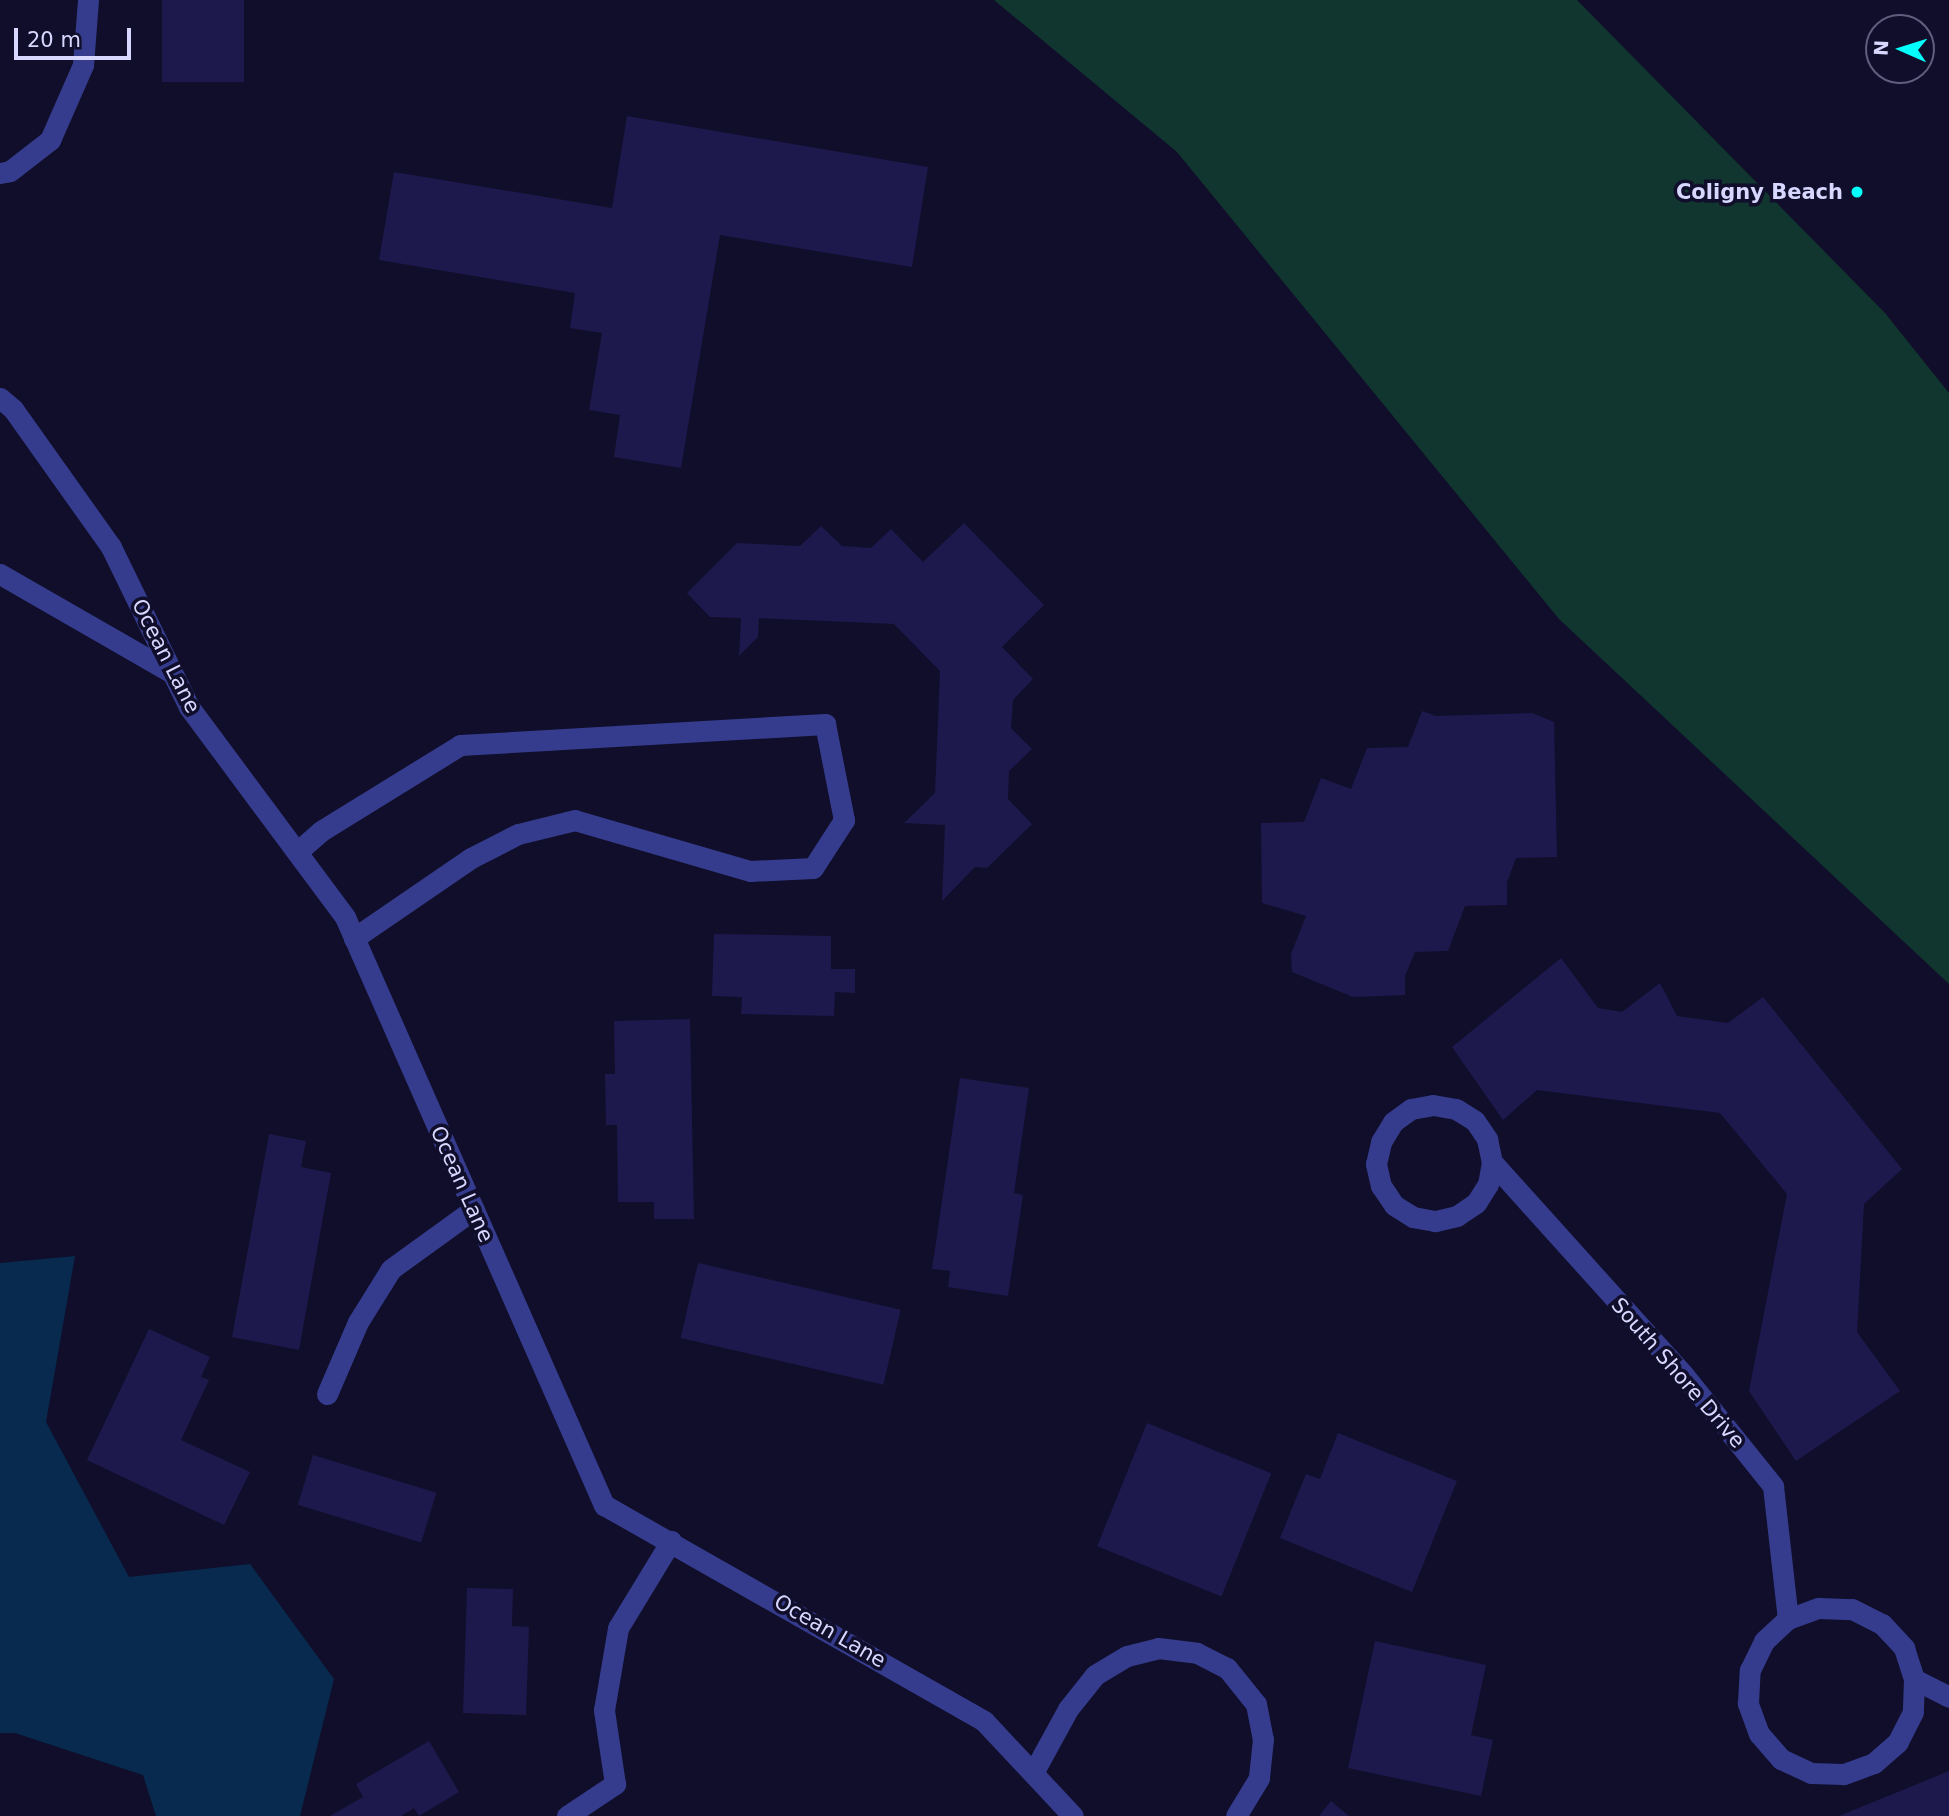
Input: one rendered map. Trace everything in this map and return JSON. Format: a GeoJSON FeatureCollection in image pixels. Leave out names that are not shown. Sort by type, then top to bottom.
{"type":"FeatureCollection","features":[{"type":"Feature","properties":{"kind":"street"},"geometry":{"type":"LineString","coordinates":[[0,173],[10,171],[50,140],[83,65],[88,0]]}},
{"type":"Feature","properties":{"kind":"street","name":"Ocean Lane"},"geometry":{"type":"LineString","coordinates":[[0,398],[13,409],[111,547],[189,707],[345,917],[604,1505],[985,1721],[1073,1816]]}},
{"type":"Feature","properties":{"kind":"street"},"geometry":{"type":"LineString","coordinates":[[0,574],[172,673]]}},
{"type":"Feature","properties":{"kind":"street"},"geometry":{"type":"LineString","coordinates":[[297,852],[321,831],[460,744],[825,724],[844,820],[813,869],[750,871],[575,820],[518,834],[471,858],[354,938]]}},
{"type":"Feature","properties":{"kind":"street","name":"South Shore Drive"},"geometry":{"type":"LineString","coordinates":[[1492,1162],[1488,1184],[1476,1203],[1457,1216],[1435,1221],[1413,1217],[1394,1205],[1381,1186],[1376,1164],[1381,1142],[1393,1122],[1411,1110],[1433,1105],[1456,1108],[1475,1121],[1487,1139],[1492,1162],[1682,1374],[1773,1486],[1788,1619]]}},
{"type":"Feature","properties":{"kind":"street"},"geometry":{"type":"LineString","coordinates":[[327,1394],[358,1322],[391,1269],[474,1209]]}},
{"type":"Feature","properties":{"kind":"street"},"geometry":{"type":"LineString","coordinates":[[567,1816],[615,1784],[604,1710],[618,1628],[671,1541]]}},
{"type":"Feature","properties":{"kind":"street"},"geometry":{"type":"LineString","coordinates":[[1819,1608],[1841,1609],[1882,1624],[1904,1648],[1914,1679],[1908,1722],[1898,1741],[1874,1763],[1843,1774],[1822,1773],[1781,1759],[1759,1734],[1748,1703],[1750,1670],[1764,1641],[1788,1619],[1819,1608]]}},
{"type":"Feature","properties":{"kind":"street"},"geometry":{"type":"LineString","coordinates":[[1033,1773],[1068,1709],[1095,1675],[1127,1656],[1158,1648],[1197,1653],[1227,1668],[1256,1704],[1263,1739],[1259,1778],[1236,1816]]}},
{"type":"Feature","properties":{"kind":"street"},"geometry":{"type":"LineString","coordinates":[[1914,1679],[1949,1697]]}},
{"type":"Feature","properties":{"kind":"green space"},"geometry":{"type":"Polygon","coordinates":[[[994,0],[1577,0],[1885,313],[1949,393],[1949,984],[1559,619],[1177,152],[994,0]]]}},
{"type":"Feature","properties":{"kind":"water"},"geometry":{"type":"Polygon","coordinates":[[[75,1256],[46,1422],[129,1577],[250,1564],[334,1679],[300,1816],[156,1816],[143,1775],[15,1733],[0,1733],[0,1263],[75,1256]]]}},
{"type":"Feature","properties":{"kind":"building"},"geometry":{"type":"Polygon","coordinates":[[[162,0],[244,0],[244,82],[162,82],[162,0]]]}},
{"type":"Feature","properties":{"kind":"building"},"geometry":{"type":"Polygon","coordinates":[[[627,116],[928,167],[912,267],[720,235],[681,468],[614,457],[620,415],[589,410],[602,333],[570,328],[575,293],[379,260],[394,172],[612,208],[627,116]]]}},
{"type":"Feature","properties":{"kind":"building"},"geometry":{"type":"Polygon","coordinates":[[[964,523],[1044,605],[1002,647],[1033,679],[1013,700],[1011,728],[1032,749],[1009,771],[1008,799],[1032,824],[987,868],[975,867],[942,901],[945,825],[904,823],[935,793],[940,671],[894,624],[759,618],[758,637],[739,656],[741,618],[710,617],[687,593],[737,543],[800,546],[821,526],[842,546],[871,548],[891,529],[923,562],[964,523]]]}},
{"type":"Feature","properties":{"kind":"building"},"geometry":{"type":"Polygon","coordinates":[[[1422,711],[1436,716],[1532,713],[1554,722],[1557,857],[1516,858],[1507,882],[1507,905],[1465,906],[1448,951],[1415,952],[1405,976],[1405,995],[1353,997],[1292,972],[1291,954],[1306,916],[1262,903],[1261,823],[1304,822],[1321,778],[1351,789],[1367,748],[1408,747],[1422,711]]]}},
{"type":"Feature","properties":{"kind":"building"},"geometry":{"type":"Polygon","coordinates":[[[714,934],[831,936],[831,969],[855,969],[855,993],[835,992],[834,1016],[741,1014],[742,997],[712,996],[714,934]]]}},
{"type":"Feature","properties":{"kind":"building"},"geometry":{"type":"Polygon","coordinates":[[[1561,958],[1598,1008],[1622,1012],[1660,983],[1677,1016],[1728,1023],[1763,997],[1902,1169],[1864,1204],[1857,1332],[1900,1391],[1796,1461],[1749,1391],[1787,1194],[1720,1113],[1537,1090],[1503,1120],[1452,1047],[1561,958]]]}},
{"type":"Feature","properties":{"kind":"building"},"geometry":{"type":"Polygon","coordinates":[[[690,1019],[694,1219],[654,1219],[654,1202],[618,1202],[617,1125],[606,1125],[605,1074],[615,1074],[614,1021],[690,1019]]]}},
{"type":"Feature","properties":{"kind":"building"},"geometry":{"type":"Polygon","coordinates":[[[960,1078],[1029,1088],[1014,1193],[1023,1195],[1008,1296],[948,1287],[950,1271],[932,1269],[960,1078]]]}},
{"type":"Feature","properties":{"kind":"building"},"geometry":{"type":"Polygon","coordinates":[[[269,1134],[306,1141],[301,1167],[331,1173],[299,1350],[232,1337],[269,1134]]]}},
{"type":"Feature","properties":{"kind":"building"},"geometry":{"type":"Polygon","coordinates":[[[698,1263],[901,1310],[883,1385],[681,1338],[698,1263]]]}},
{"type":"Feature","properties":{"kind":"building"},"geometry":{"type":"Polygon","coordinates":[[[149,1329],[210,1357],[201,1377],[209,1380],[181,1440],[250,1472],[224,1525],[87,1460],[149,1329]]]}},
{"type":"Feature","properties":{"kind":"building"},"geometry":{"type":"Polygon","coordinates":[[[1147,1423],[1271,1473],[1221,1597],[1097,1546],[1147,1423]]]}},
{"type":"Feature","properties":{"kind":"building"},"geometry":{"type":"Polygon","coordinates":[[[1338,1433],[1457,1481],[1412,1592],[1280,1538],[1306,1474],[1320,1479],[1338,1433]]]}},
{"type":"Feature","properties":{"kind":"building"},"geometry":{"type":"Polygon","coordinates":[[[313,1455],[436,1493],[421,1542],[298,1505],[313,1455]]]}},
{"type":"Feature","properties":{"kind":"building"},"geometry":{"type":"Polygon","coordinates":[[[467,1588],[513,1589],[512,1626],[529,1627],[526,1715],[463,1713],[467,1588]]]}},
{"type":"Feature","properties":{"kind":"building"},"geometry":{"type":"Polygon","coordinates":[[[1375,1641],[1486,1665],[1471,1735],[1493,1740],[1481,1796],[1348,1768],[1375,1641]]]}},
{"type":"Feature","properties":{"kind":"building"},"geometry":{"type":"Polygon","coordinates":[[[429,1741],[459,1792],[419,1816],[414,1808],[401,1816],[330,1816],[363,1797],[356,1784],[429,1741]]]}},
{"type":"Feature","properties":{"kind":"building"},"geometry":{"type":"Polygon","coordinates":[[[1949,1771],[1949,1816],[1839,1816],[1949,1771]]]}},
{"type":"Feature","properties":{"kind":"building"},"geometry":{"type":"Polygon","coordinates":[[[1331,1801],[1349,1816],[1319,1816],[1331,1801]]]}},
{"type":"Feature","properties":{"kind":"place","name":"Coligny Beach"},"geometry":{"type":"Point","coordinates":[1857,192]}}]}
